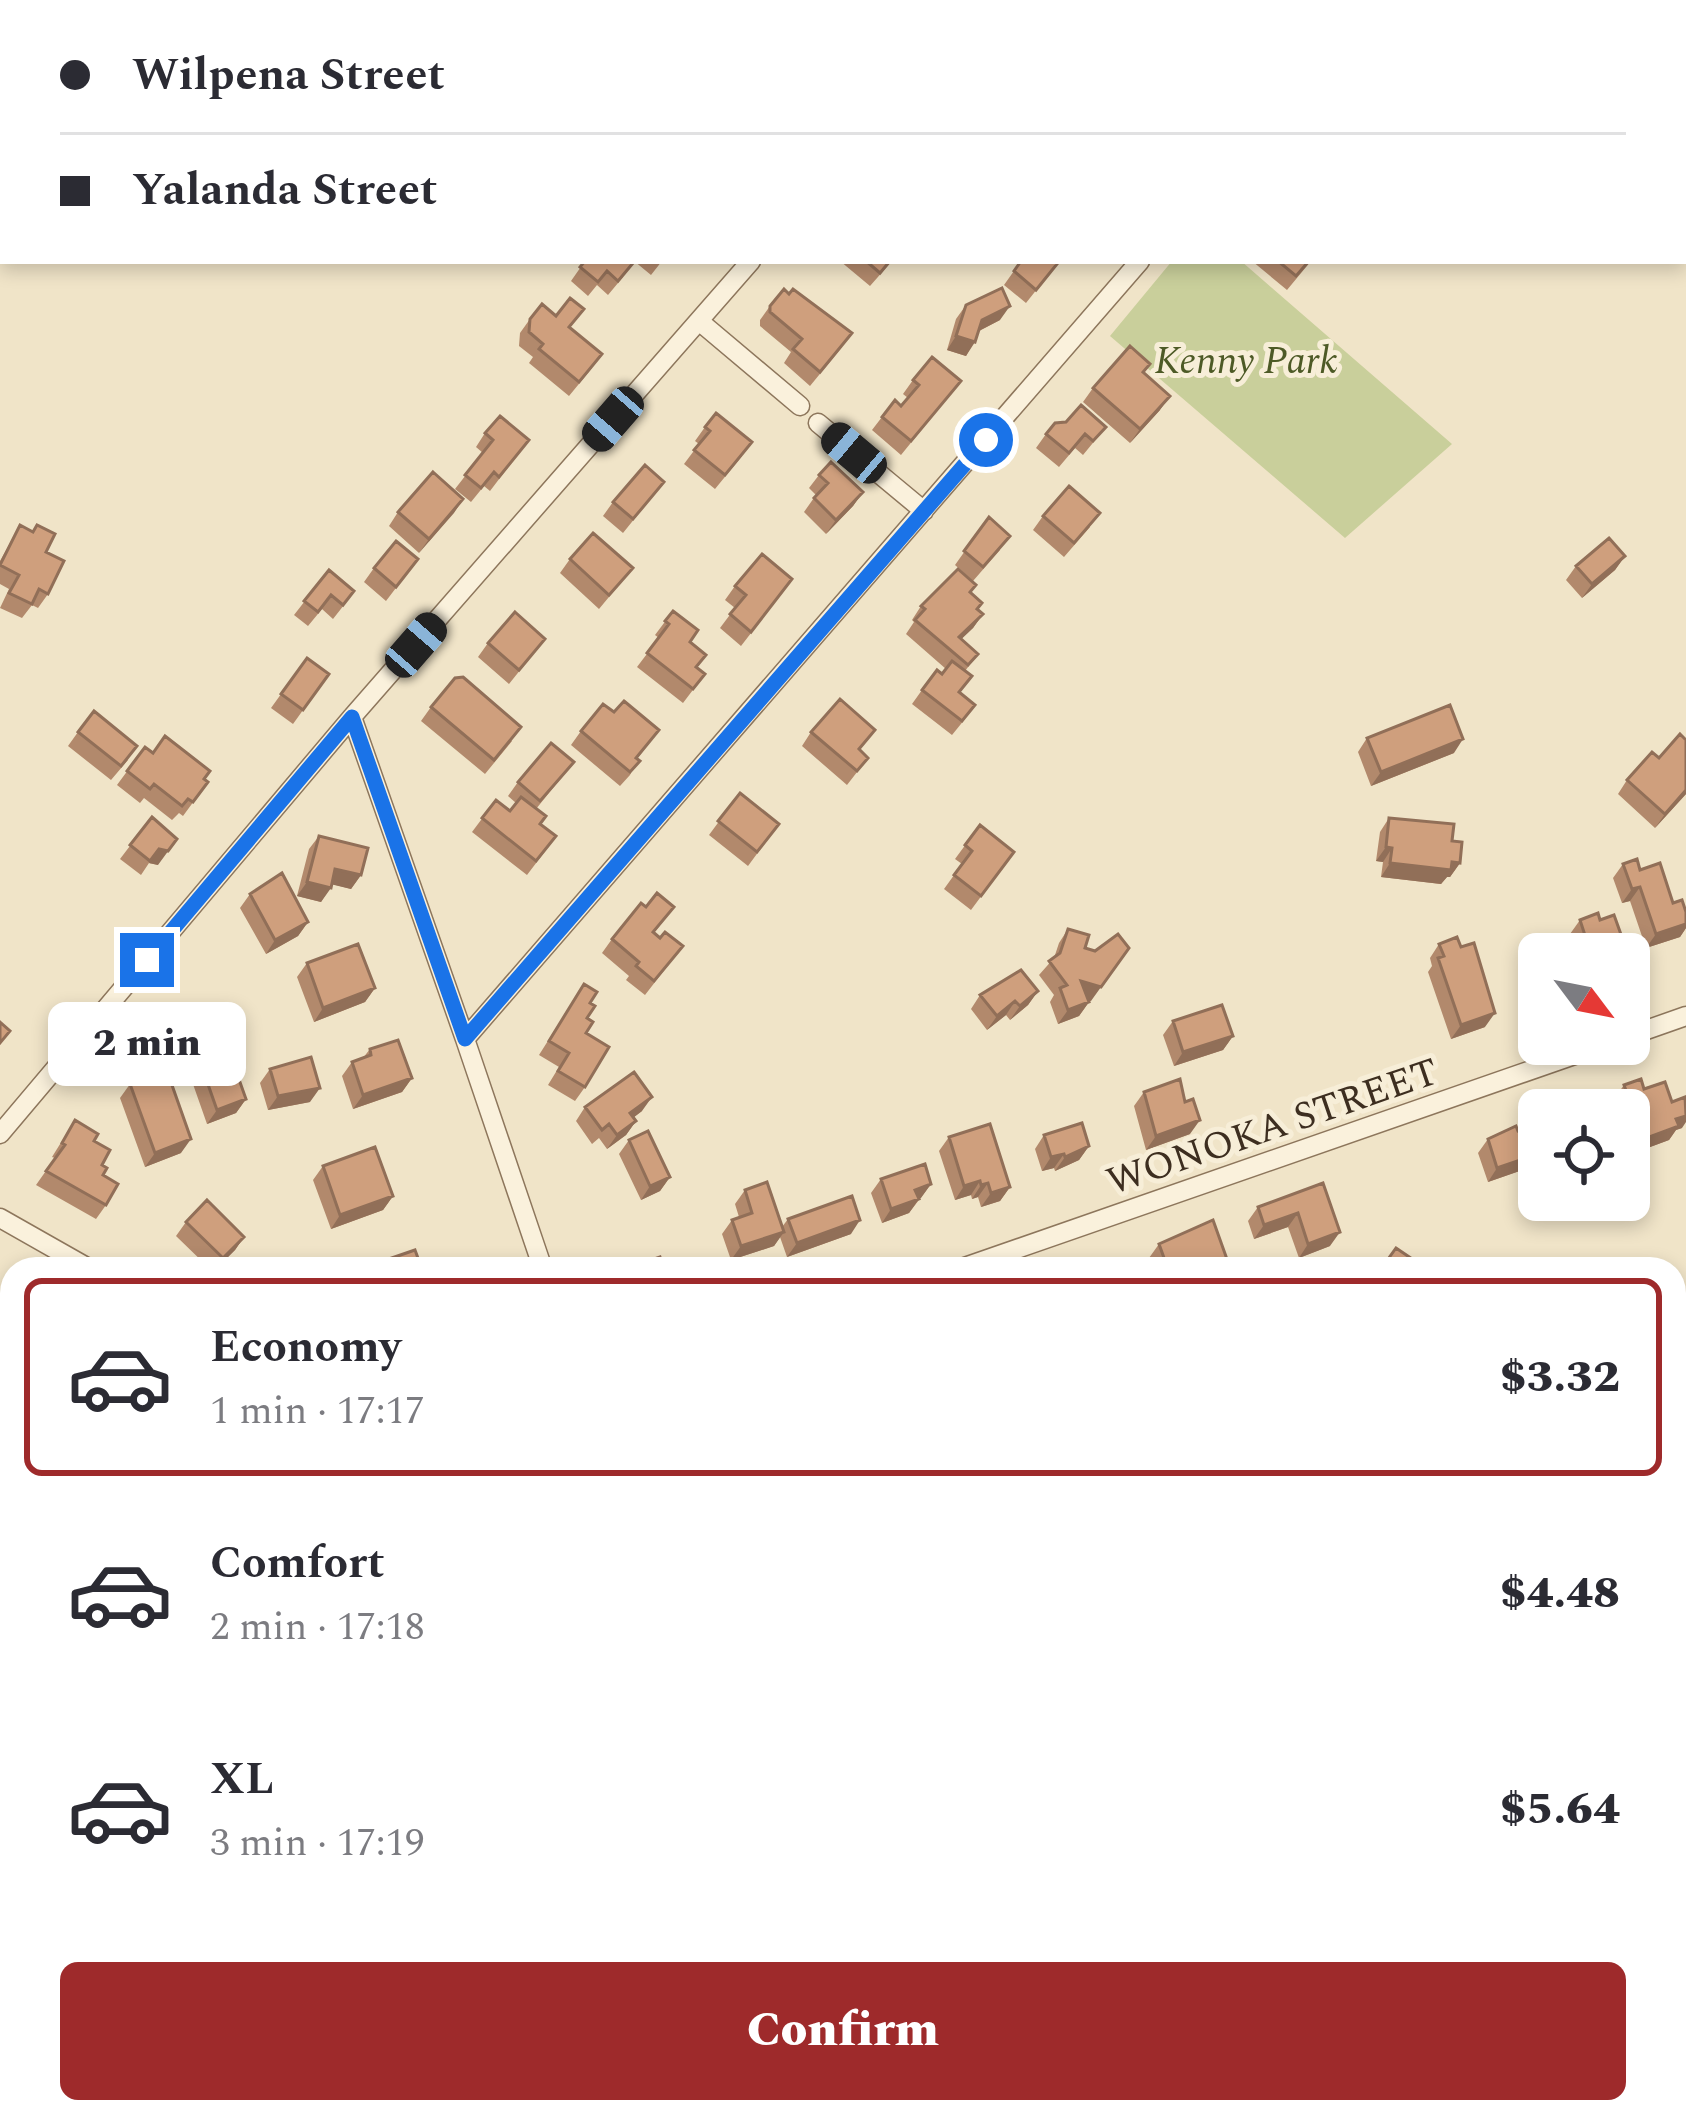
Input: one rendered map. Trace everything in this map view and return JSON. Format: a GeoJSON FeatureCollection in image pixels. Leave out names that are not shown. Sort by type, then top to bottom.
{"type":"FeatureCollection","features":[{"type":"Feature","properties":{"kind":"street"},"geometry":{"type":"LineString","coordinates":[[0,1134],[352,717],[748,264]]}},
{"type":"Feature","properties":{"kind":"street"},"geometry":{"type":"LineString","coordinates":[[465,1039],[1137,264]]}},
{"type":"Feature","properties":{"kind":"street"},"geometry":{"type":"LineString","coordinates":[[699,321],[800,406]]}},
{"type":"Feature","properties":{"kind":"street"},"geometry":{"type":"LineString","coordinates":[[818,423],[924,511]]}},
{"type":"Feature","properties":{"kind":"street"},"geometry":{"type":"LineString","coordinates":[[352,717],[539,1257]]}},
{"type":"Feature","properties":{"kind":"street"},"geometry":{"type":"LineString","coordinates":[[1650,1029],[1686,1016]]}},
{"type":"Feature","properties":{"kind":"street","name":"WONOKA STREET"},"geometry":{"type":"LineString","coordinates":[[994,1257],[1546,1065]]}},
{"type":"Feature","properties":{"kind":"street"},"geometry":{"type":"LineString","coordinates":[[2,1224],[67,1257]]}},
{"type":"Feature","properties":{"kind":"green space","name":"Kenny Park"},"geometry":{"type":"Polygon","coordinates":[[[1170,264],[1244,264],[1452,444],[1345,538],[1110,336],[1170,264]]]}},
{"type":"Feature","properties":{"kind":"building"},"geometry":{"type":"Polygon","coordinates":[[[632,264],[618,281],[607,271],[598,282],[580,267],[632,264]]]}},
{"type":"Feature","properties":{"kind":"building"},"geometry":{"type":"Polygon","coordinates":[[[1019,264],[1057,264],[1036,290],[1014,271],[1019,264]]]}},
{"type":"Feature","properties":{"kind":"building"},"geometry":{"type":"Polygon","coordinates":[[[1282,264],[1306,264],[1296,276],[1282,264]]]}},
{"type":"Feature","properties":{"kind":"building"},"geometry":{"type":"Polygon","coordinates":[[[1002,288],[1010,306],[982,320],[975,342],[956,336],[966,305],[1002,288]]]}},
{"type":"Feature","properties":{"kind":"building"},"geometry":{"type":"Polygon","coordinates":[[[784,289],[789,294],[793,289],[852,333],[820,372],[793,349],[802,339],[770,312],[784,289]]]}},
{"type":"Feature","properties":{"kind":"building"},"geometry":{"type":"Polygon","coordinates":[[[570,298],[584,309],[569,327],[602,354],[579,382],[539,349],[543,344],[529,332],[530,319],[542,304],[556,316],[570,298]]]}},
{"type":"Feature","properties":{"kind":"building"},"geometry":{"type":"Polygon","coordinates":[[[1130,346],[1150,364],[1143,372],[1170,396],[1140,429],[1093,388],[1130,346]]]}},
{"type":"Feature","properties":{"kind":"building"},"geometry":{"type":"Polygon","coordinates":[[[932,357],[961,381],[911,441],[882,417],[895,400],[901,406],[919,385],[913,380],[932,357]]]}},
{"type":"Feature","properties":{"kind":"building"},"geometry":{"type":"Polygon","coordinates":[[[1081,405],[1106,427],[1093,441],[1085,434],[1069,453],[1046,434],[1081,405]]]}},
{"type":"Feature","properties":{"kind":"building"},"geometry":{"type":"Polygon","coordinates":[[[716,413],[752,442],[725,475],[694,450],[710,431],[705,427],[716,413]]]}},
{"type":"Feature","properties":{"kind":"building"},"geometry":{"type":"Polygon","coordinates":[[[500,416],[529,440],[499,477],[494,472],[481,488],[465,475],[493,440],[485,433],[500,416]]]}},
{"type":"Feature","properties":{"kind":"building"},"geometry":{"type":"Polygon","coordinates":[[[831,462],[863,492],[836,520],[814,498],[828,483],[819,475],[831,462]]]}},
{"type":"Feature","properties":{"kind":"building"},"geometry":{"type":"Polygon","coordinates":[[[645,465],[664,482],[633,519],[613,502],[645,465]]]}},
{"type":"Feature","properties":{"kind":"building"},"geometry":{"type":"Polygon","coordinates":[[[433,472],[463,499],[429,539],[398,512],[433,472]]]}},
{"type":"Feature","properties":{"kind":"building"},"geometry":{"type":"Polygon","coordinates":[[[1069,486],[1100,513],[1074,543],[1043,516],[1069,486]]]}},
{"type":"Feature","properties":{"kind":"building"},"geometry":{"type":"Polygon","coordinates":[[[989,517],[1010,536],[983,567],[964,551],[989,517]]]}},
{"type":"Feature","properties":{"kind":"building"},"geometry":{"type":"Polygon","coordinates":[[[20,525],[33,532],[37,525],[55,534],[46,552],[64,561],[48,594],[39,589],[32,604],[9,593],[19,575],[0,565],[20,525]]]}},
{"type":"Feature","properties":{"kind":"building"},"geometry":{"type":"Polygon","coordinates":[[[593,533],[633,568],[609,595],[570,559],[593,533]]]}},
{"type":"Feature","properties":{"kind":"building"},"geometry":{"type":"Polygon","coordinates":[[[1609,538],[1625,556],[1592,584],[1576,566],[1609,538]]]}},
{"type":"Feature","properties":{"kind":"building"},"geometry":{"type":"Polygon","coordinates":[[[396,541],[418,559],[396,587],[374,568],[396,541]]]}},
{"type":"Feature","properties":{"kind":"building"},"geometry":{"type":"Polygon","coordinates":[[[762,554],[792,579],[751,632],[730,614],[746,595],[735,586],[762,554]]]}},
{"type":"Feature","properties":{"kind":"building"},"geometry":{"type":"Polygon","coordinates":[[[958,569],[976,585],[970,592],[982,603],[977,609],[983,614],[959,637],[978,654],[968,665],[915,620],[925,609],[921,606],[958,569]]]}},
{"type":"Feature","properties":{"kind":"building"},"geometry":{"type":"Polygon","coordinates":[[[329,570],[354,591],[343,605],[331,595],[318,612],[304,601],[329,570]]]}},
{"type":"Feature","properties":{"kind":"building"},"geometry":{"type":"Polygon","coordinates":[[[673,611],[698,630],[690,642],[706,655],[696,667],[705,674],[693,689],[647,653],[673,611]]]}},
{"type":"Feature","properties":{"kind":"building"},"geometry":{"type":"Polygon","coordinates":[[[515,612],[545,639],[519,670],[488,643],[515,612]]]}},
{"type":"Feature","properties":{"kind":"building"},"geometry":{"type":"Polygon","coordinates":[[[307,658],[329,674],[303,710],[281,694],[307,658]]]}},
{"type":"Feature","properties":{"kind":"building"},"geometry":{"type":"Polygon","coordinates":[[[952,661],[972,676],[959,692],[975,705],[962,721],[922,690],[937,670],[942,674],[952,661]]]}},
{"type":"Feature","properties":{"kind":"building"},"geometry":{"type":"Polygon","coordinates":[[[463,677],[521,727],[494,760],[431,707],[455,678],[463,677]]]}},
{"type":"Feature","properties":{"kind":"building"},"geometry":{"type":"Polygon","coordinates":[[[840,699],[875,730],[859,749],[868,758],[857,771],[811,732],[840,699]]]}},
{"type":"Feature","properties":{"kind":"building"},"geometry":{"type":"Polygon","coordinates":[[[624,701],[659,730],[630,772],[581,731],[603,704],[614,712],[624,701]]]}},
{"type":"Feature","properties":{"kind":"building"},"geometry":{"type":"Polygon","coordinates":[[[1450,705],[1463,739],[1381,772],[1367,738],[1450,705]]]}},
{"type":"Feature","properties":{"kind":"building"},"geometry":{"type":"Polygon","coordinates":[[[94,711],[137,746],[121,766],[78,732],[94,711]]]}},
{"type":"Feature","properties":{"kind":"building"},"geometry":{"type":"Polygon","coordinates":[[[1680,734],[1686,740],[1686,790],[1665,814],[1627,780],[1652,752],[1659,758],[1680,734]]]}},
{"type":"Feature","properties":{"kind":"building"},"geometry":{"type":"Polygon","coordinates":[[[165,736],[210,771],[193,802],[188,799],[182,806],[127,771],[145,747],[153,753],[165,736]]]}},
{"type":"Feature","properties":{"kind":"building"},"geometry":{"type":"Polygon","coordinates":[[[551,743],[574,762],[540,801],[518,782],[551,743]]]}},
{"type":"Feature","properties":{"kind":"building"},"geometry":{"type":"Polygon","coordinates":[[[740,793],[779,824],[757,852],[718,821],[740,793]]]}},
{"type":"Feature","properties":{"kind":"building"},"geometry":{"type":"Polygon","coordinates":[[[521,797],[546,816],[540,824],[556,836],[536,861],[482,818],[496,800],[510,811],[521,797]]]}},
{"type":"Feature","properties":{"kind":"building"},"geometry":{"type":"Polygon","coordinates":[[[152,817],[177,839],[168,851],[159,849],[150,861],[130,845],[152,817]]]}},
{"type":"Feature","properties":{"kind":"building"},"geometry":{"type":"Polygon","coordinates":[[[1389,818],[1454,824],[1452,841],[1462,842],[1460,863],[1452,862],[1451,870],[1390,863],[1392,848],[1386,847],[1389,818]]]}},
{"type":"Feature","properties":{"kind":"building"},"geometry":{"type":"Polygon","coordinates":[[[980,825],[1014,852],[981,896],[954,875],[972,851],[965,845],[980,825]]]}},
{"type":"Feature","properties":{"kind":"building"},"geometry":{"type":"Polygon","coordinates":[[[319,836],[368,848],[361,875],[335,869],[331,888],[307,882],[319,836]]]}},
{"type":"Feature","properties":{"kind":"building"},"geometry":{"type":"Polygon","coordinates":[[[1637,859],[1640,870],[1660,863],[1673,903],[1682,900],[1686,924],[1656,934],[1640,887],[1632,889],[1623,864],[1637,859]]]}},
{"type":"Feature","properties":{"kind":"building"},"geometry":{"type":"Polygon","coordinates":[[[282,873],[308,922],[275,940],[250,894],[282,873]]]}},
{"type":"Feature","properties":{"kind":"building"},"geometry":{"type":"Polygon","coordinates":[[[657,893],[674,907],[653,932],[660,938],[665,932],[683,946],[654,981],[612,939],[641,903],[646,907],[657,893]]]}},
{"type":"Feature","properties":{"kind":"building"},"geometry":{"type":"Polygon","coordinates":[[[1598,913],[1600,920],[1614,915],[1620,933],[1584,933],[1580,920],[1598,913]]]}},
{"type":"Feature","properties":{"kind":"building"},"geometry":{"type":"Polygon","coordinates":[[[1068,929],[1089,935],[1085,948],[1095,951],[1118,934],[1129,948],[1101,987],[1081,981],[1089,1002],[1068,1010],[1060,988],[1067,985],[1049,961],[1060,953],[1068,929]]]}},
{"type":"Feature","properties":{"kind":"building"},"geometry":{"type":"Polygon","coordinates":[[[1457,937],[1461,947],[1474,943],[1495,1013],[1461,1025],[1438,958],[1444,956],[1439,944],[1457,937]]]}},
{"type":"Feature","properties":{"kind":"building"},"geometry":{"type":"Polygon","coordinates":[[[358,944],[375,988],[323,1008],[307,963],[358,944]]]}},
{"type":"Feature","properties":{"kind":"building"},"geometry":{"type":"Polygon","coordinates":[[[1021,970],[1038,991],[997,1016],[980,995],[1021,970]]]}},
{"type":"Feature","properties":{"kind":"building"},"geometry":{"type":"Polygon","coordinates":[[[584,984],[597,992],[587,1018],[593,1022],[586,1033],[609,1047],[585,1087],[558,1071],[569,1053],[549,1041],[584,984]]]}},
{"type":"Feature","properties":{"kind":"building"},"geometry":{"type":"Polygon","coordinates":[[[1222,1005],[1233,1036],[1183,1052],[1173,1021],[1222,1005]]]}},
{"type":"Feature","properties":{"kind":"building"},"geometry":{"type":"Polygon","coordinates":[[[0,1022],[10,1031],[0,1043],[0,1022]]]}},
{"type":"Feature","properties":{"kind":"building"},"geometry":{"type":"Polygon","coordinates":[[[220,1026],[246,1099],[217,1110],[191,1036],[220,1026]]]}},
{"type":"Feature","properties":{"kind":"building"},"geometry":{"type":"Polygon","coordinates":[[[398,1040],[412,1078],[363,1095],[352,1062],[371,1055],[370,1049],[398,1040]]]}},
{"type":"Feature","properties":{"kind":"building"},"geometry":{"type":"Polygon","coordinates":[[[311,1057],[320,1088],[278,1096],[270,1069],[311,1057]]]}},
{"type":"Feature","properties":{"kind":"building"},"geometry":{"type":"Polygon","coordinates":[[[167,1071],[191,1139],[155,1153],[130,1084],[167,1071]]]}},
{"type":"Feature","properties":{"kind":"building"},"geometry":{"type":"Polygon","coordinates":[[[634,1072],[652,1097],[630,1113],[636,1121],[617,1135],[609,1124],[602,1130],[585,1107],[634,1072]]]}},
{"type":"Feature","properties":{"kind":"building"},"geometry":{"type":"Polygon","coordinates":[[[1180,1079],[1185,1102],[1193,1099],[1200,1120],[1156,1136],[1144,1092],[1180,1079]]]}},
{"type":"Feature","properties":{"kind":"building"},"geometry":{"type":"Polygon","coordinates":[[[1641,1079],[1644,1089],[1625,1089],[1624,1085],[1641,1079]]]}},
{"type":"Feature","properties":{"kind":"building"},"geometry":{"type":"Polygon","coordinates":[[[1665,1082],[1672,1102],[1685,1097],[1686,1116],[1676,1119],[1679,1126],[1650,1137],[1650,1089],[1644,1089],[1665,1082]]]}},
{"type":"Feature","properties":{"kind":"building"},"geometry":{"type":"Polygon","coordinates":[[[75,1120],[98,1134],[94,1141],[110,1150],[102,1165],[107,1168],[103,1175],[118,1184],[106,1205],[46,1171],[65,1145],[75,1120]]]}},
{"type":"Feature","properties":{"kind":"building"},"geometry":{"type":"Polygon","coordinates":[[[1082,1123],[1089,1146],[1065,1157],[1051,1157],[1044,1135],[1082,1123]]]}},
{"type":"Feature","properties":{"kind":"building"},"geometry":{"type":"Polygon","coordinates":[[[990,1124],[1010,1187],[991,1193],[988,1183],[964,1186],[949,1137],[990,1124]]]}},
{"type":"Feature","properties":{"kind":"building"},"geometry":{"type":"Polygon","coordinates":[[[1516,1126],[1518,1161],[1497,1168],[1488,1139],[1516,1126]]]}},
{"type":"Feature","properties":{"kind":"building"},"geometry":{"type":"Polygon","coordinates":[[[648,1131],[670,1177],[650,1186],[629,1140],[648,1131]]]}},
{"type":"Feature","properties":{"kind":"building"},"geometry":{"type":"Polygon","coordinates":[[[375,1147],[393,1196],[340,1215],[323,1166],[375,1147]]]}},
{"type":"Feature","properties":{"kind":"building"},"geometry":{"type":"Polygon","coordinates":[[[925,1164],[931,1184],[915,1190],[919,1199],[891,1209],[881,1179],[925,1164]]]}},
{"type":"Feature","properties":{"kind":"building"},"geometry":{"type":"Polygon","coordinates":[[[767,1182],[784,1232],[741,1246],[732,1220],[752,1213],[745,1190],[767,1182]]]}},
{"type":"Feature","properties":{"kind":"building"},"geometry":{"type":"Polygon","coordinates":[[[1323,1183],[1340,1232],[1308,1244],[1298,1213],[1264,1225],[1258,1207],[1323,1183]]]}},
{"type":"Feature","properties":{"kind":"building"},"geometry":{"type":"Polygon","coordinates":[[[852,1196],[860,1220],[797,1243],[788,1219],[852,1196]]]}},
{"type":"Feature","properties":{"kind":"building"},"geometry":{"type":"Polygon","coordinates":[[[207,1200],[244,1237],[222,1257],[186,1222],[207,1200]]]}},
{"type":"Feature","properties":{"kind":"building"},"geometry":{"type":"Polygon","coordinates":[[[1213,1220],[1226,1257],[1164,1257],[1159,1244],[1213,1220]]]}},
{"type":"Feature","properties":{"kind":"route"},"geometry":{"type":"LineString","coordinates":[[147,960],[352,717],[465,1039],[986,440]]}}]}
